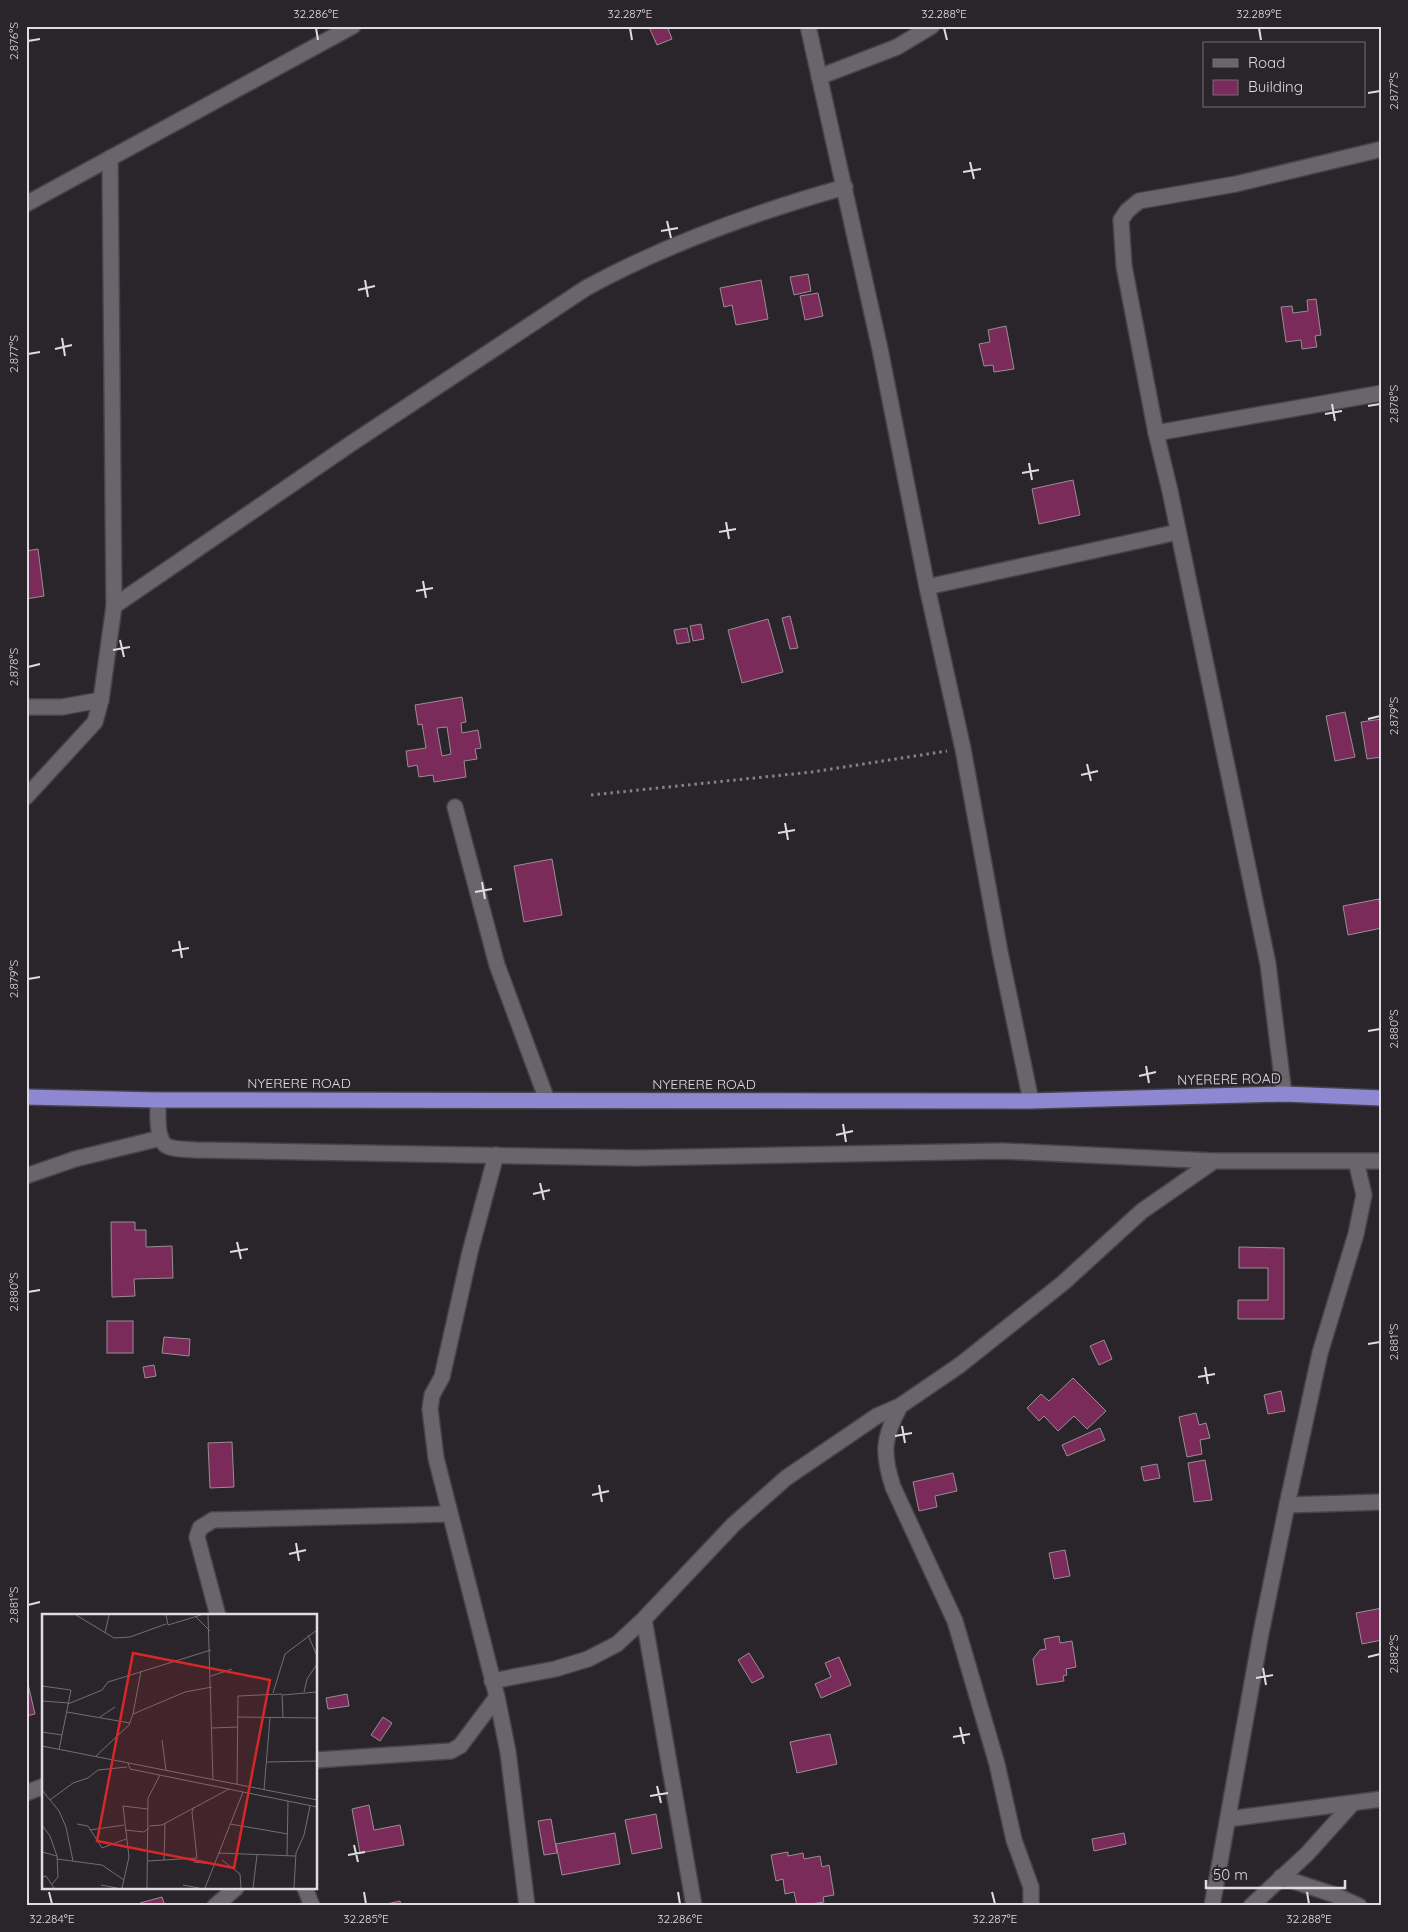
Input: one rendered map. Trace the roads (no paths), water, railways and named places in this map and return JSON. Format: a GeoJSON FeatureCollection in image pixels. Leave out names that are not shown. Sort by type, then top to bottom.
{"type":"FeatureCollection","features":[{"type":"Feature","properties":{"kind":"highway","name":"NYERERE ROAD"},"geometry":{"type":"LineString","coordinates":[[26,1097],[158,1100],[1031,1101],[1284,1094],[1382,1098]]}},
{"type":"Feature","properties":{"kind":"street"},"geometry":{"type":"LineString","coordinates":[[26,204],[353,26]]}},
{"type":"Feature","properties":{"kind":"street"},"geometry":{"type":"LineString","coordinates":[[808,26],[880,349],[927,587],[963,749],[1000,952],[1031,1101]]}},
{"type":"Feature","properties":{"kind":"street"},"geometry":{"type":"LineString","coordinates":[[819,77],[897,47],[932,26]]}},
{"type":"Feature","properties":{"kind":"street"},"geometry":{"type":"LineString","coordinates":[[1284,1094],[1268,964],[1156,433],[1124,266],[1120,220],[1127,211],[1139,202],[1236,184],[1382,149]]}},
{"type":"Feature","properties":{"kind":"street"},"geometry":{"type":"LineString","coordinates":[[26,797],[95,722],[101,700],[114,606],[110,158]]}},
{"type":"Feature","properties":{"kind":"street"},"geometry":{"type":"LineString","coordinates":[[114,606],[352,443],[586,288],[623,268],[682,242],[761,212],[844,187]]}},
{"type":"Feature","properties":{"kind":"street"},"geometry":{"type":"LineString","coordinates":[[1156,433],[1382,393]]}},
{"type":"Feature","properties":{"kind":"street"},"geometry":{"type":"LineString","coordinates":[[927,587],[1178,532]]}},
{"type":"Feature","properties":{"kind":"street"},"geometry":{"type":"LineString","coordinates":[[26,707],[62,707],[101,700]]}},
{"type":"Feature","properties":{"kind":"street"},"geometry":{"type":"LineString","coordinates":[[455,807],[497,965],[547,1100]]}},
{"type":"Feature","properties":{"kind":"street"},"geometry":{"type":"LineString","coordinates":[[158,1100],[158,1121],[161,1138],[167,1147],[196,1150],[635,1158],[1004,1151],[1214,1161],[1382,1161]]}},
{"type":"Feature","properties":{"kind":"street"},"geometry":{"type":"LineString","coordinates":[[26,1176],[75,1159],[161,1138]]}},
{"type":"Feature","properties":{"kind":"street"},"geometry":{"type":"LineString","coordinates":[[496,1155],[455,1314],[442,1377],[432,1395],[430,1409],[436,1458],[497,1697],[508,1752],[527,1906]]}},
{"type":"Feature","properties":{"kind":"street"},"geometry":{"type":"LineString","coordinates":[[492,1681],[555,1669],[588,1659],[617,1644],[644,1619],[734,1524],[786,1478],[877,1416],[900,1406],[967,1359],[1063,1283],[1142,1211],[1214,1161]]}},
{"type":"Feature","properties":{"kind":"street"},"geometry":{"type":"LineString","coordinates":[[1212,1906],[1287,1505],[1320,1353],[1358,1224],[1364,1195],[1356,1161]]}},
{"type":"Feature","properties":{"kind":"street"},"geometry":{"type":"LineString","coordinates":[[900,1406],[885,1442],[886,1466],[897,1495],[955,1621],[997,1764],[1014,1840],[1031,1887],[1031,1906]]}},
{"type":"Feature","properties":{"kind":"street"},"geometry":{"type":"LineString","coordinates":[[1287,1505],[1382,1502]]}},
{"type":"Feature","properties":{"kind":"street"},"geometry":{"type":"LineString","coordinates":[[217,1614],[197,1537],[200,1528],[213,1520],[450,1514]]}},
{"type":"Feature","properties":{"kind":"street"},"geometry":{"type":"LineString","coordinates":[[644,1619],[694,1906]]}},
{"type":"Feature","properties":{"kind":"street"},"geometry":{"type":"LineString","coordinates":[[318,1760],[451,1751],[460,1746],[497,1697]]}},
{"type":"Feature","properties":{"kind":"street"},"geometry":{"type":"LineString","coordinates":[[26,1793],[42,1787]]}},
{"type":"Feature","properties":{"kind":"street"},"geometry":{"type":"LineString","coordinates":[[1228,1819],[1382,1799]]}},
{"type":"Feature","properties":{"kind":"street"},"geometry":{"type":"LineString","coordinates":[[1251,1906],[1280,1877],[1308,1854],[1352,1804]]}},
{"type":"Feature","properties":{"kind":"street"},"geometry":{"type":"LineString","coordinates":[[1280,1877],[1359,1906]]}},
{"type":"Feature","properties":{"kind":"street"},"geometry":{"type":"LineString","coordinates":[[215,1906],[234,1890]]}},
{"type":"Feature","properties":{"kind":"street"},"geometry":{"type":"LineString","coordinates":[[306,1890],[312,1906]]}}]}
